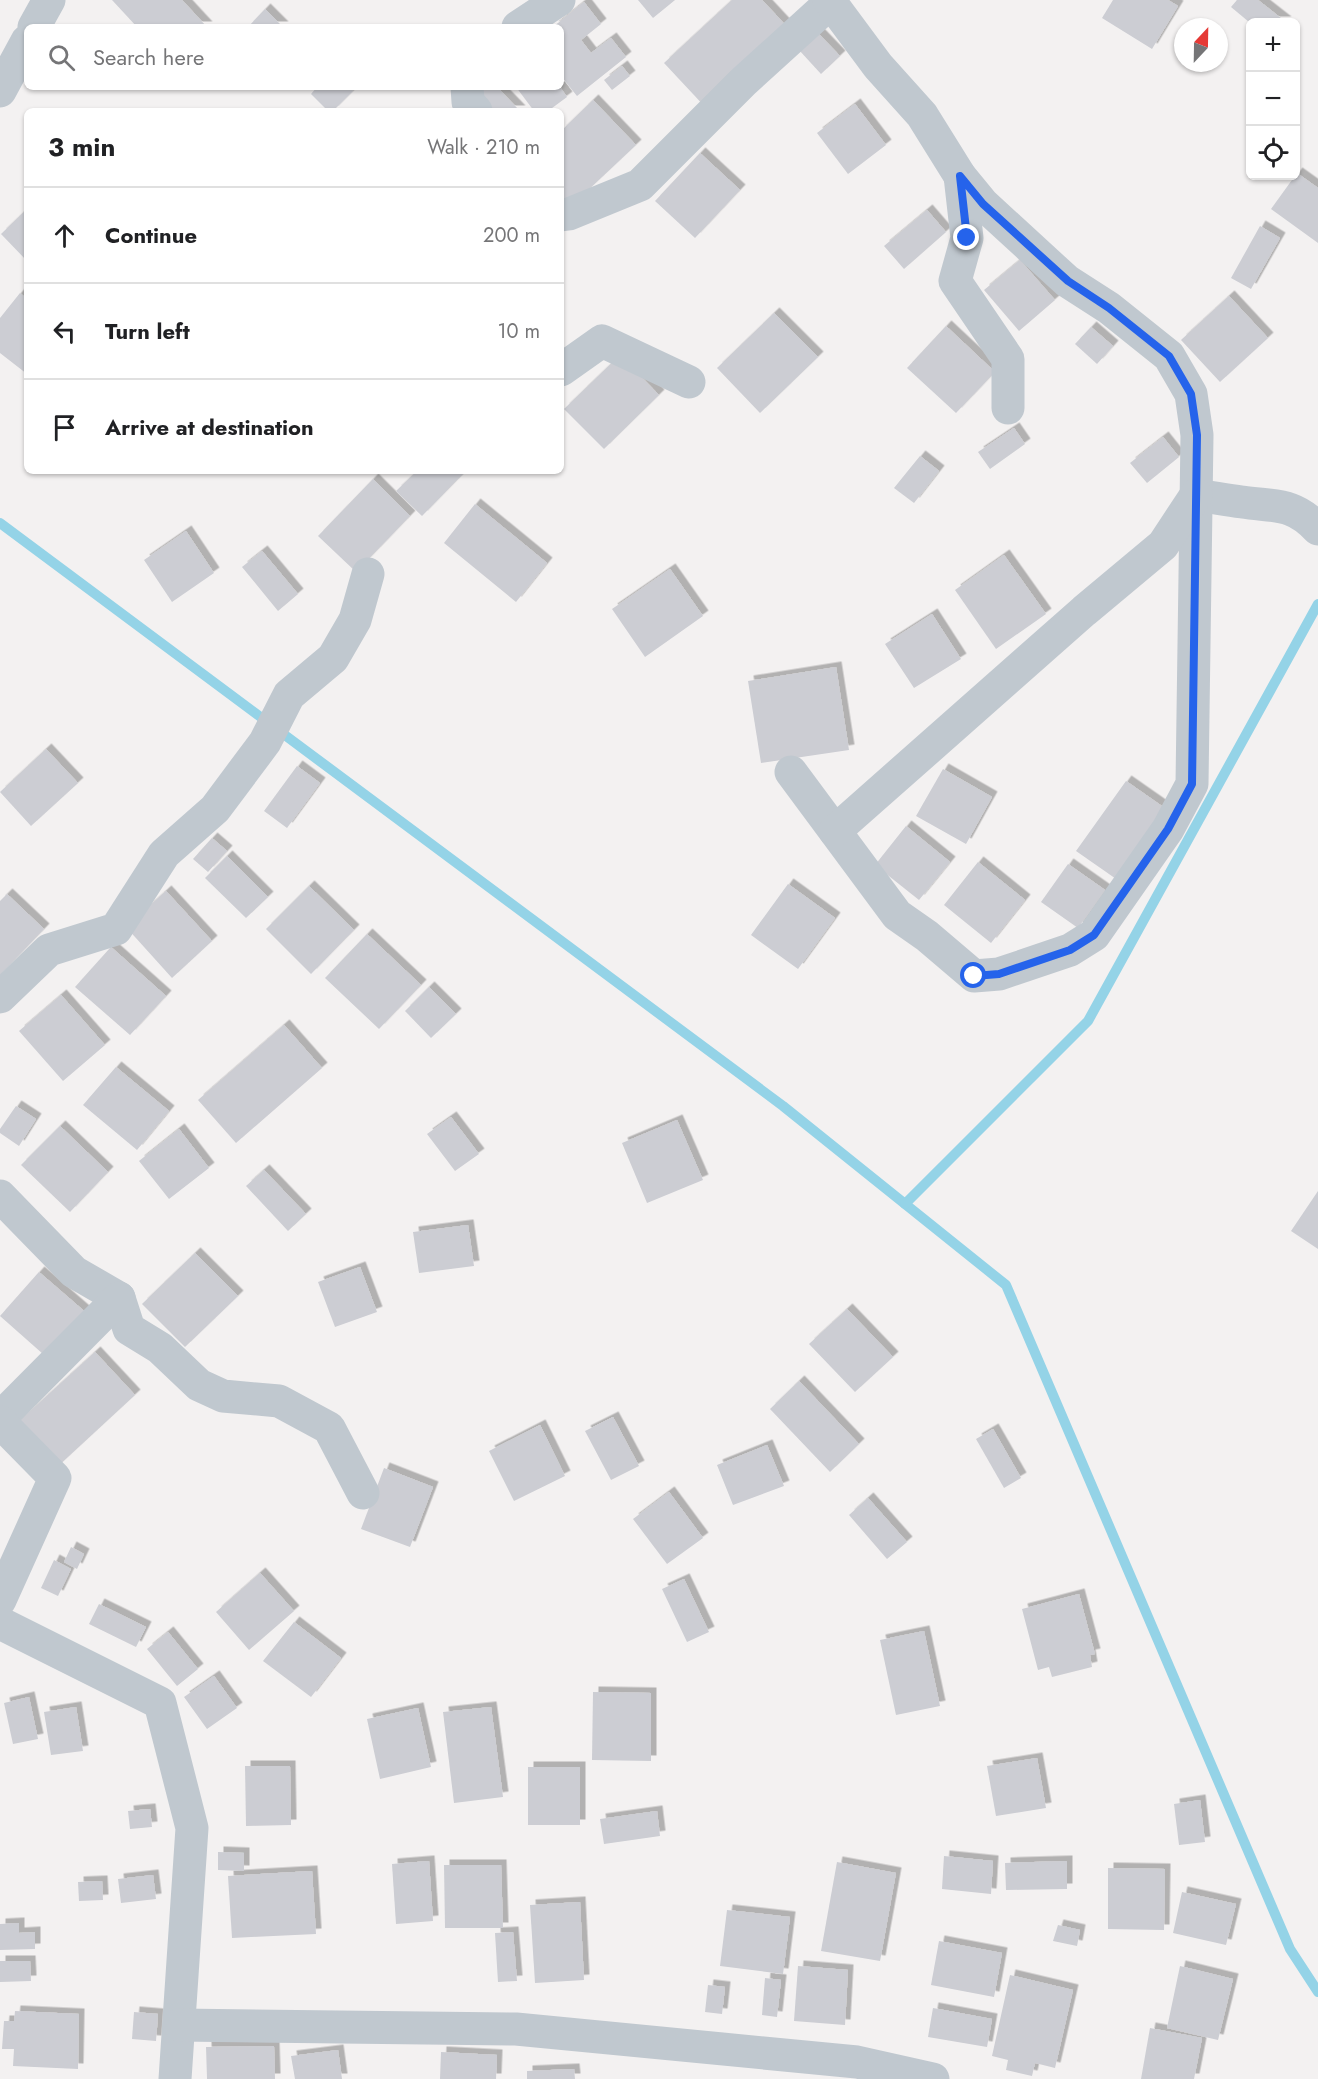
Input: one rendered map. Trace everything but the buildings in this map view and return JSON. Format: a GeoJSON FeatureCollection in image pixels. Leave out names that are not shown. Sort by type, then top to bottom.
{"type":"FeatureCollection","features":[{"type":"Feature","properties":{"kind":"street"},"geometry":{"type":"LineString","coordinates":[[36,24],[49,0]]}},
{"type":"Feature","properties":{"kind":"street"},"geometry":{"type":"LineString","coordinates":[[523,24],[559,0]]}},
{"type":"Feature","properties":{"kind":"street"},"geometry":{"type":"LineString","coordinates":[[564,215],[640,185],[743,82],[830,1],[878,66],[922,115],[960,176],[983,204],[1068,281],[1109,308],[1169,356],[1191,394],[1197,435],[1192,784],[1168,829],[1094,935],[1070,950],[999,974],[974,976],[927,936],[897,915],[791,771]]}},
{"type":"Feature","properties":{"kind":"street"},"geometry":{"type":"LineString","coordinates":[[0,91],[24,47]]}},
{"type":"Feature","properties":{"kind":"street"},"geometry":{"type":"LineString","coordinates":[[467,90],[468,102],[473,108]]}},
{"type":"Feature","properties":{"kind":"street"},"geometry":{"type":"LineString","coordinates":[[960,176],[967,238],[955,281],[1008,359],[1008,408]]}},
{"type":"Feature","properties":{"kind":"street"},"geometry":{"type":"LineString","coordinates":[[564,368],[602,341],[689,382]]}},
{"type":"Feature","properties":{"kind":"street"},"geometry":{"type":"LineString","coordinates":[[1196,495],[1244,503],[1283,506],[1307,518],[1318,529]]}},
{"type":"Feature","properties":{"kind":"street"},"geometry":{"type":"LineString","coordinates":[[834,831],[1163,545],[1196,495]]}},
{"type":"Feature","properties":{"kind":"street"},"geometry":{"type":"LineString","coordinates":[[0,997],[49,950],[116,929],[164,854],[215,809],[265,742],[289,695],[333,658],[355,620],[368,574]]}},
{"type":"Feature","properties":{"kind":"street"},"geometry":{"type":"LineString","coordinates":[[0,1196],[74,1272],[119,1298],[129,1329],[160,1348],[199,1385],[223,1396],[279,1401],[329,1428],[363,1493]]}},
{"type":"Feature","properties":{"kind":"street"},"geometry":{"type":"LineString","coordinates":[[0,1418],[119,1298]]}},
{"type":"Feature","properties":{"kind":"street"},"geometry":{"type":"LineString","coordinates":[[0,1422],[55,1478],[0,1600]]}},
{"type":"Feature","properties":{"kind":"street"},"geometry":{"type":"LineString","coordinates":[[0,1623],[159,1703],[192,1828],[175,2079]]}},
{"type":"Feature","properties":{"kind":"street"},"geometry":{"type":"LineString","coordinates":[[178,2025],[516,2029],[857,2062],[933,2079]]}},
{"type":"Feature","properties":{"kind":"waterway"},"geometry":{"type":"LineString","coordinates":[[0,523],[783,1106],[1006,1285],[1290,1949],[1318,1992]]}},
{"type":"Feature","properties":{"kind":"waterway"},"geometry":{"type":"LineString","coordinates":[[905,1204],[1088,1021],[1318,604]]}},
{"type":"Feature","properties":{"kind":"route"},"geometry":{"type":"LineString","coordinates":[[967,238],[960,176],[983,204],[1068,281],[1109,308],[1169,356],[1191,394],[1197,435],[1192,784],[1168,829],[1094,935],[1070,950],[999,974],[974,976]]}}]}
